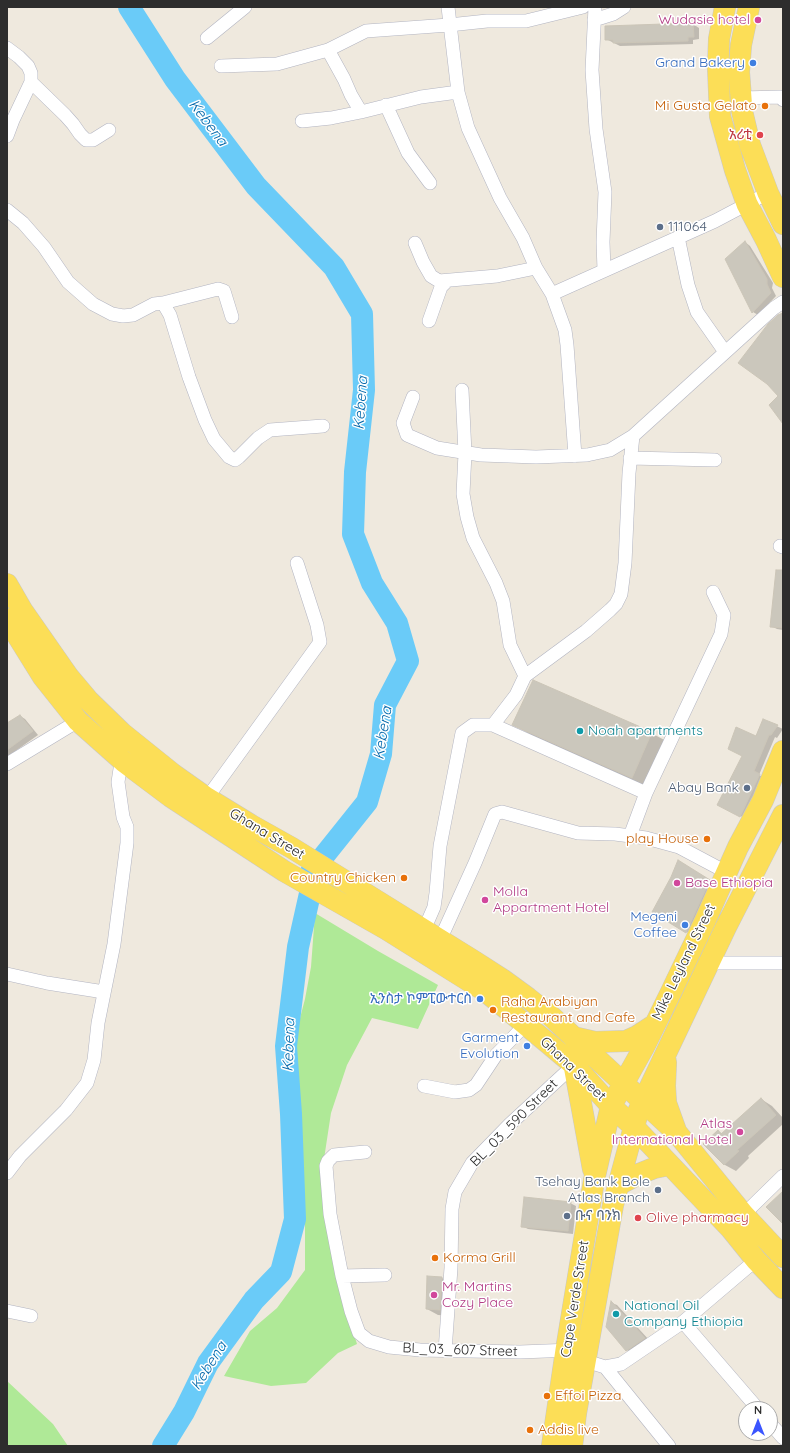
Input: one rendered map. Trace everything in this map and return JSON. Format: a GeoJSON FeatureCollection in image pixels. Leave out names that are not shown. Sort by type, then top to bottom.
{"type":"FeatureCollection","features":[{"type":"Feature","properties":{"kind":"main road"},"geometry":{"type":"LineString","coordinates":[[725,7],[719,40],[718,67],[720,116],[735,170],[747,204],[772,251],[783,277]]}},
{"type":"Feature","properties":{"kind":"main road"},"geometry":{"type":"LineString","coordinates":[[749,7],[741,45],[739,72],[742,111],[750,145],[768,193],[783,224]]}},
{"type":"Feature","properties":{"kind":"main road","name":"Ghana Street"},"geometry":{"type":"LineString","coordinates":[[7,584],[22,610],[68,676],[89,701],[122,733],[144,752],[207,798],[284,871],[346,906],[485,991],[574,1065],[611,1106],[634,1127],[669,1165],[737,1222]]}},
{"type":"Feature","properties":{"kind":"main road","name":"Ghana Street"},"geometry":{"type":"LineString","coordinates":[[7,619],[43,677],[78,721],[123,761],[172,798],[246,834],[292,848],[502,979],[552,1017],[677,1134]]}},
{"type":"Feature","properties":{"kind":"main road","name":"Mike Leyland Street"},"geometry":{"type":"LineString","coordinates":[[611,1106],[644,1047],[705,921],[726,872],[763,800],[783,751]]}},
{"type":"Feature","properties":{"kind":"main road","name":"Mike Leyland Street"},"geometry":{"type":"LineString","coordinates":[[634,1127],[642,1102],[709,963],[755,869],[780,828]]}},
{"type":"Feature","properties":{"kind":"main road"},"geometry":{"type":"LineString","coordinates":[[573,1037],[595,1042],[626,1041],[654,1025]]}},
{"type":"Feature","properties":{"kind":"main road"},"geometry":{"type":"LineString","coordinates":[[667,1050],[664,1086],[666,1104],[677,1134],[737,1222],[756,1260],[783,1288]]}},
{"type":"Feature","properties":{"kind":"main road"},"geometry":{"type":"LineString","coordinates":[[574,1065],[592,1156],[594,1180]]}},
{"type":"Feature","properties":{"kind":"main road","name":"Cape Verde Street"},"geometry":{"type":"LineString","coordinates":[[552,1446],[594,1180],[611,1106]]}},
{"type":"Feature","properties":{"kind":"main road","name":"Cape Verde Street"},"geometry":{"type":"LineString","coordinates":[[572,1446],[576,1413],[593,1359],[606,1238],[613,1205],[620,1184],[634,1127]]}},
{"type":"Feature","properties":{"kind":"main road"},"geometry":{"type":"LineString","coordinates":[[620,1184],[654,1168],[669,1165]]}},
{"type":"Feature","properties":{"kind":"main road"},"geometry":{"type":"LineString","coordinates":[[737,1222],[783,1257]]}},
{"type":"Feature","properties":{"kind":"street"},"geometry":{"type":"LineString","coordinates":[[207,38],[245,7]]}},
{"type":"Feature","properties":{"kind":"street"},"geometry":{"type":"LineString","coordinates":[[448,7],[458,92],[468,128],[536,268],[552,294],[565,330],[575,456]]}},
{"type":"Feature","properties":{"kind":"street"},"geometry":{"type":"LineString","coordinates":[[221,66],[277,64],[328,50],[366,31],[487,21],[526,21],[583,7]]}},
{"type":"Feature","properties":{"kind":"street"},"geometry":{"type":"LineString","coordinates":[[604,270],[603,242],[605,192],[596,129],[592,70],[594,13],[613,14],[624,7]]}},
{"type":"Feature","properties":{"kind":"street"},"geometry":{"type":"LineString","coordinates":[[7,48],[28,66],[31,73],[31,82],[12,120],[7,136]]}},
{"type":"Feature","properties":{"kind":"street"},"geometry":{"type":"LineString","coordinates":[[328,50],[360,112]]}},
{"type":"Feature","properties":{"kind":"street"},"geometry":{"type":"LineString","coordinates":[[31,82],[65,115],[86,140],[93,140],[109,130]]}},
{"type":"Feature","properties":{"kind":"street"},"geometry":{"type":"LineString","coordinates":[[302,121],[331,118],[421,97],[458,92]]}},
{"type":"Feature","properties":{"kind":"street"},"geometry":{"type":"LineString","coordinates":[[741,98],[781,97],[783,100]]}},
{"type":"Feature","properties":{"kind":"street"},"geometry":{"type":"LineString","coordinates":[[386,105],[408,154],[430,183]]}},
{"type":"Feature","properties":{"kind":"street"},"geometry":{"type":"LineString","coordinates":[[552,294],[678,237],[768,193]]}},
{"type":"Feature","properties":{"kind":"street"},"geometry":{"type":"LineString","coordinates":[[7,210],[23,223],[44,247],[68,282],[93,304],[112,314],[122,316],[133,315],[154,304],[164,303],[218,289],[224,292],[232,317]]}},
{"type":"Feature","properties":{"kind":"street"},"geometry":{"type":"LineString","coordinates":[[678,237],[688,285],[697,312],[725,352]]}},
{"type":"Feature","properties":{"kind":"street"},"geometry":{"type":"LineString","coordinates":[[415,243],[432,276],[439,281],[446,282],[475,277],[497,276],[536,268]]}},
{"type":"Feature","properties":{"kind":"street"},"geometry":{"type":"LineString","coordinates":[[429,322],[441,287],[446,282]]}},
{"type":"Feature","properties":{"kind":"street"},"geometry":{"type":"LineString","coordinates":[[413,397],[403,423],[407,436],[437,448],[465,453],[536,457],[587,455],[610,450],[633,436],[774,308],[783,302]]}},
{"type":"Feature","properties":{"kind":"street"},"geometry":{"type":"LineString","coordinates":[[164,303],[170,315],[189,377],[205,420],[214,439],[230,457],[235,460],[258,438],[270,430],[323,426]]}},
{"type":"Feature","properties":{"kind":"street"},"geometry":{"type":"LineString","coordinates":[[462,390],[465,453],[463,494],[467,517],[473,538],[496,582],[503,601],[510,645],[525,676]]}},
{"type":"Feature","properties":{"kind":"street"},"geometry":{"type":"LineString","coordinates":[[493,725],[516,695],[525,676],[586,631],[616,604],[621,594],[625,563],[630,458],[633,436]]}},
{"type":"Feature","properties":{"kind":"street"},"geometry":{"type":"LineString","coordinates":[[630,458],[715,460]]}},
{"type":"Feature","properties":{"kind":"street"},"geometry":{"type":"LineString","coordinates":[[207,798],[320,642],[317,625],[297,563]]}},
{"type":"Feature","properties":{"kind":"street"},"geometry":{"type":"LineString","coordinates":[[630,836],[646,793],[721,634],[724,615],[713,592]]}},
{"type":"Feature","properties":{"kind":"street"},"geometry":{"type":"LineString","coordinates":[[7,764],[78,721]]}},
{"type":"Feature","properties":{"kind":"street"},"geometry":{"type":"LineString","coordinates":[[432,935],[440,846],[462,733],[473,725],[493,725],[646,793]]}},
{"type":"Feature","properties":{"kind":"street"},"geometry":{"type":"LineString","coordinates":[[7,1173],[20,1156],[66,1110],[87,1083],[94,1060],[98,1023],[114,944],[127,843],[127,827],[123,817],[118,782],[123,761]]}},
{"type":"Feature","properties":{"kind":"street"},"geometry":{"type":"LineString","coordinates":[[432,935],[475,863],[495,814],[502,812],[578,833],[646,838],[679,847],[726,872]]}},
{"type":"Feature","properties":{"kind":"street"},"geometry":{"type":"LineString","coordinates":[[751,821],[780,828]]}},
{"type":"Feature","properties":{"kind":"street"},"geometry":{"type":"LineString","coordinates":[[709,963],[783,963]]}},
{"type":"Feature","properties":{"kind":"street"},"geometry":{"type":"LineString","coordinates":[[7,974],[47,983],[104,992]]}},
{"type":"Feature","properties":{"kind":"street"},"geometry":{"type":"LineString","coordinates":[[424,1086],[455,1092],[469,1090],[476,1086],[496,1056],[526,1024]]}},
{"type":"Feature","properties":{"kind":"street","name":"BL_03_590 Street"},"geometry":{"type":"LineString","coordinates":[[446,1351],[454,1192],[472,1163],[510,1124],[574,1065]]}},
{"type":"Feature","properties":{"kind":"street","name":"BL_03_607 Street"},"geometry":{"type":"LineString","coordinates":[[365,1152],[334,1155],[328,1161],[326,1166],[330,1214],[342,1276],[351,1311],[360,1333],[369,1341],[389,1347],[446,1351],[490,1350],[520,1352],[566,1350],[593,1359],[621,1364],[683,1322],[756,1260]]}},
{"type":"Feature","properties":{"kind":"street"},"geometry":{"type":"LineString","coordinates":[[737,1222],[783,1176]]}},
{"type":"Feature","properties":{"kind":"street"},"geometry":{"type":"LineString","coordinates":[[342,1276],[385,1275]]}},
{"type":"Feature","properties":{"kind":"street"},"geometry":{"type":"LineString","coordinates":[[7,1311],[31,1316]]}},
{"type":"Feature","properties":{"kind":"street"},"geometry":{"type":"LineString","coordinates":[[683,1322],[751,1401]]}},
{"type":"Feature","properties":{"kind":"street"},"geometry":{"type":"LineString","coordinates":[[593,1359],[669,1446]]}},
{"type":"Feature","properties":{"kind":"green space"},"geometry":{"type":"Polygon","coordinates":[[[315,913],[438,985],[418,1029],[372,1018],[347,1065],[331,1113],[324,1159],[337,1281],[357,1344],[338,1353],[306,1383],[271,1386],[224,1376],[250,1331],[277,1308],[305,1270],[305,1220],[293,1045],[305,999],[311,967],[315,913]]]}},
{"type":"Feature","properties":{"kind":"green space"},"geometry":{"type":"Polygon","coordinates":[[[7,1381],[53,1424],[68,1446],[7,1446],[7,1381]]]}},
{"type":"Feature","properties":{"kind":"building"},"geometry":{"type":"Polygon","coordinates":[[[693,23],[694,37],[688,37],[688,41],[613,43],[613,40],[605,40],[605,26],[693,23]]]}},
{"type":"Feature","properties":{"kind":"building"},"geometry":{"type":"Polygon","coordinates":[[[745,241],[767,279],[767,284],[771,293],[752,313],[725,259],[745,241]]]}},
{"type":"Feature","properties":{"kind":"building"},"geometry":{"type":"Polygon","coordinates":[[[783,313],[783,424],[769,405],[778,396],[767,384],[738,363],[768,324],[778,315],[783,313]]]}},
{"type":"Feature","properties":{"kind":"building"},"geometry":{"type":"Polygon","coordinates":[[[776,570],[783,570],[783,628],[770,627],[776,570]]]}},
{"type":"Feature","properties":{"kind":"building","name":"Noah apartments"},"geometry":{"type":"Polygon","coordinates":[[[533,680],[652,732],[632,778],[512,725],[533,680]]]}},
{"type":"Feature","properties":{"kind":"building"},"geometry":{"type":"Polygon","coordinates":[[[20,715],[33,731],[7,750],[7,723],[20,715]]]}},
{"type":"Feature","properties":{"kind":"building"},"geometry":{"type":"Polygon","coordinates":[[[763,719],[778,725],[771,735],[769,735],[754,771],[760,774],[740,817],[717,805],[742,756],[728,749],[736,727],[756,736],[763,719]]]}},
{"type":"Feature","properties":{"kind":"building"},"geometry":{"type":"Polygon","coordinates":[[[678,860],[710,880],[686,933],[652,912],[671,877],[678,860]]]}},
{"type":"Feature","properties":{"kind":"building","name":"Atlas International Hotel"},"geometry":{"type":"Polygon","coordinates":[[[761,1098],[776,1115],[737,1150],[739,1151],[724,1165],[703,1144],[718,1130],[721,1134],[761,1098]]]}},
{"type":"Feature","properties":{"kind":"building"},"geometry":{"type":"Polygon","coordinates":[[[783,1191],[783,1224],[766,1207],[783,1191]]]}},
{"type":"Feature","properties":{"kind":"building"},"geometry":{"type":"Polygon","coordinates":[[[524,1197],[571,1202],[568,1231],[521,1227],[524,1197]]]}},
{"type":"Feature","properties":{"kind":"building"},"geometry":{"type":"Polygon","coordinates":[[[427,1276],[442,1277],[440,1310],[426,1309],[427,1276]]]}},
{"type":"Feature","properties":{"kind":"building","name":"National Oil Company Ethiopia"},"geometry":{"type":"Polygon","coordinates":[[[611,1301],[645,1338],[626,1351],[606,1327],[611,1301]]]}},
{"type":"Feature","properties":{"kind":"waterway","name":"Kebena"},"geometry":{"type":"LineString","coordinates":[[129,7],[175,79],[256,186],[334,267],[362,314],[364,390],[355,472],[353,534],[372,583],[397,623],[408,661],[385,705],[381,754],[367,802],[311,872],[311,889],[298,947],[286,1046],[291,1114],[295,1219],[281,1272],[254,1300],[208,1363],[184,1412],[163,1446]]}},
{"type":"Feature","properties":{"kind":"place","name":"Wudasie hotel"},"geometry":{"type":"Point","coordinates":[758,20]}},
{"type":"Feature","properties":{"kind":"place","name":"Grand Bakery"},"geometry":{"type":"Point","coordinates":[753,63]}},
{"type":"Feature","properties":{"kind":"place","name":"Mi Gusta Gelato"},"geometry":{"type":"Point","coordinates":[765,106]}},
{"type":"Feature","properties":{"kind":"place","name":"አሪቲ"},"geometry":{"type":"Point","coordinates":[760,135]}},
{"type":"Feature","properties":{"kind":"place","name":"111064"},"geometry":{"type":"Point","coordinates":[660,227]}},
{"type":"Feature","properties":{"kind":"place","name":"Noah apartments"},"geometry":{"type":"Point","coordinates":[580,731]}},
{"type":"Feature","properties":{"kind":"place","name":"Abay Bank"},"geometry":{"type":"Point","coordinates":[747,788]}},
{"type":"Feature","properties":{"kind":"place","name":"play House"},"geometry":{"type":"Point","coordinates":[707,839]}},
{"type":"Feature","properties":{"kind":"place","name":"Country Chicken"},"geometry":{"type":"Point","coordinates":[404,878]}},
{"type":"Feature","properties":{"kind":"place","name":"Base Ethiopia"},"geometry":{"type":"Point","coordinates":[677,883]}},
{"type":"Feature","properties":{"kind":"place","name":"Molla Appartment Hotel"},"geometry":{"type":"Point","coordinates":[485,900]}},
{"type":"Feature","properties":{"kind":"place","name":"Megeni Coffee"},"geometry":{"type":"Point","coordinates":[685,925]}},
{"type":"Feature","properties":{"kind":"place","name":"ኢንስታ ኮምፒውተርስ"},"geometry":{"type":"Point","coordinates":[480,999]}},
{"type":"Feature","properties":{"kind":"place","name":"Raha Arabiyan Restaurant and Cafe"},"geometry":{"type":"Point","coordinates":[493,1010]}},
{"type":"Feature","properties":{"kind":"place","name":"Garment Evolution"},"geometry":{"type":"Point","coordinates":[527,1046]}},
{"type":"Feature","properties":{"kind":"place","name":"Atlas International Hotel"},"geometry":{"type":"Point","coordinates":[740,1132]}},
{"type":"Feature","properties":{"kind":"place","name":"Tsehay Bank Bole Atlas Branch"},"geometry":{"type":"Point","coordinates":[658,1190]}},
{"type":"Feature","properties":{"kind":"place","name":"ቡና ባንክ"},"geometry":{"type":"Point","coordinates":[567,1216]}},
{"type":"Feature","properties":{"kind":"place","name":"Olive pharmacy"},"geometry":{"type":"Point","coordinates":[638,1218]}},
{"type":"Feature","properties":{"kind":"place","name":"Korma Grill"},"geometry":{"type":"Point","coordinates":[435,1258]}},
{"type":"Feature","properties":{"kind":"place","name":"Mr. Martins Cozy Place"},"geometry":{"type":"Point","coordinates":[434,1295]}},
{"type":"Feature","properties":{"kind":"place","name":"National Oil Company Ethiopia"},"geometry":{"type":"Point","coordinates":[616,1314]}},
{"type":"Feature","properties":{"kind":"place","name":"Effoi Pizza"},"geometry":{"type":"Point","coordinates":[547,1396]}},
{"type":"Feature","properties":{"kind":"place","name":"Addis live"},"geometry":{"type":"Point","coordinates":[530,1430]}}]}
